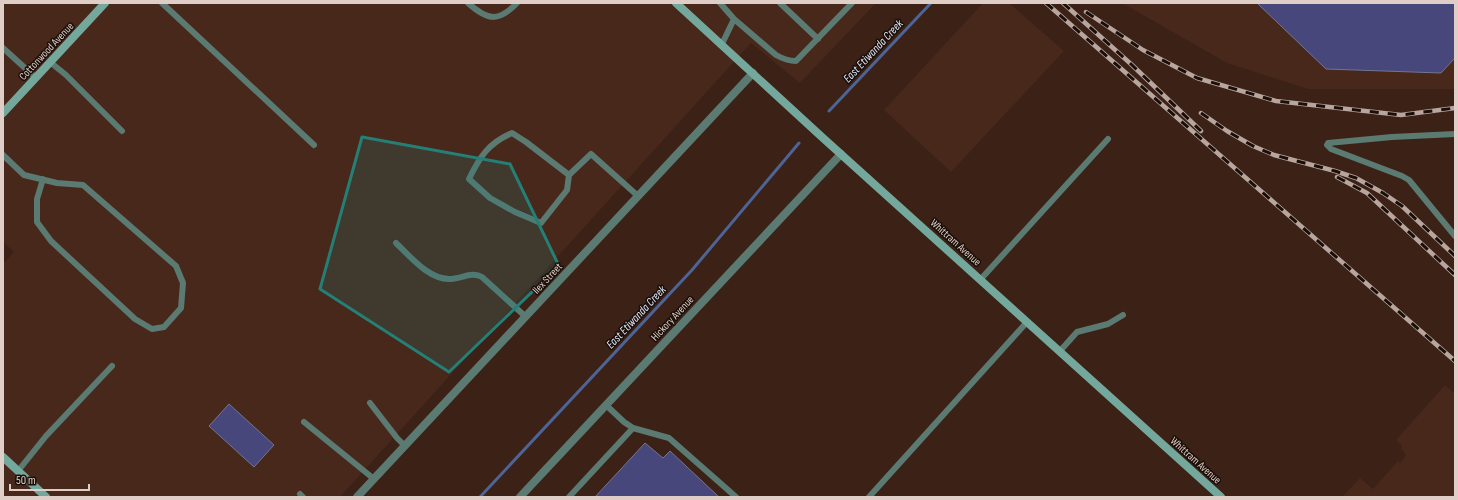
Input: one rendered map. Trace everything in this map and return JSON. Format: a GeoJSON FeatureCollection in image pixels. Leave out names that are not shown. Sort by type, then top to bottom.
{"type":"FeatureCollection","features":[{"type":"Feature","properties":{"kind":"street","name":"Cottonwood Avenue"},"geometry":{"type":"LineString","coordinates":[[3,113],[105,3]]}},
{"type":"Feature","properties":{"kind":"street","name":"Whittram Avenue"},"geometry":{"type":"LineString","coordinates":[[676,3],[823,138],[1221,497]]}},
{"type":"Feature","properties":{"kind":"street","name":"Ilex Street"},"geometry":{"type":"LineString","coordinates":[[357,497],[753,73]]}},
{"type":"Feature","properties":{"kind":"street","name":"Hickory Avenue"},"geometry":{"type":"LineString","coordinates":[[520,497],[841,154]]}},
{"type":"Feature","properties":{"kind":"street"},"geometry":{"type":"LineString","coordinates":[[3,457],[46,497]]}},
{"type":"Feature","properties":{"kind":"lane"},"geometry":{"type":"LineString","coordinates":[[162,3],[314,145]]}},
{"type":"Feature","properties":{"kind":"lane"},"geometry":{"type":"LineString","coordinates":[[468,3],[474,9],[488,17],[498,17],[505,14],[517,3]]}},
{"type":"Feature","properties":{"kind":"lane"},"geometry":{"type":"LineString","coordinates":[[720,3],[734,19],[776,55],[791,61],[796,61],[852,3]]}},
{"type":"Feature","properties":{"kind":"lane"},"geometry":{"type":"LineString","coordinates":[[780,3],[818,39]]}},
{"type":"Feature","properties":{"kind":"lane"},"geometry":{"type":"LineString","coordinates":[[722,44],[734,19]]}},
{"type":"Feature","properties":{"kind":"lane"},"geometry":{"type":"LineString","coordinates":[[3,48],[36,78]]}},
{"type":"Feature","properties":{"kind":"lane"},"geometry":{"type":"LineString","coordinates":[[50,62],[66,75],[122,131]]}},
{"type":"Feature","properties":{"kind":"lane"},"geometry":{"type":"LineString","coordinates":[[569,175],[512,133],[498,139],[478,159],[470,179],[490,198],[514,212],[541,223],[567,190],[569,175],[591,154],[638,196]]}},
{"type":"Feature","properties":{"kind":"lane"},"geometry":{"type":"LineString","coordinates":[[1455,134],[1392,137],[1335,142],[1328,143],[1327,145],[1331,149],[1409,180],[1455,236]]}},
{"type":"Feature","properties":{"kind":"lane"},"geometry":{"type":"LineString","coordinates":[[980,280],[1108,139]]}},
{"type":"Feature","properties":{"kind":"lane"},"geometry":{"type":"LineString","coordinates":[[3,155],[24,175],[43,179],[57,182],[83,185],[176,266],[183,282],[181,308],[164,327],[152,329],[135,319],[51,241],[37,222],[37,199],[43,179]]}},
{"type":"Feature","properties":{"kind":"lane"},"geometry":{"type":"LineString","coordinates":[[396,243],[423,268],[440,278],[458,278],[474,274],[482,277],[526,317]]}},
{"type":"Feature","properties":{"kind":"lane"},"geometry":{"type":"LineString","coordinates":[[1060,351],[1078,332],[1108,324],[1123,315]]}},
{"type":"Feature","properties":{"kind":"lane"},"geometry":{"type":"LineString","coordinates":[[869,497],[1027,322]]}},
{"type":"Feature","properties":{"kind":"lane"},"geometry":{"type":"LineString","coordinates":[[18,471],[46,436],[112,366]]}},
{"type":"Feature","properties":{"kind":"lane"},"geometry":{"type":"LineString","coordinates":[[370,403],[405,446]]}},
{"type":"Feature","properties":{"kind":"lane"},"geometry":{"type":"LineString","coordinates":[[606,405],[624,422],[633,428],[670,438],[736,497]]}},
{"type":"Feature","properties":{"kind":"lane"},"geometry":{"type":"LineString","coordinates":[[304,422],[374,479]]}},
{"type":"Feature","properties":{"kind":"lane"},"geometry":{"type":"LineString","coordinates":[[569,497],[633,428]]}},
{"type":"Feature","properties":{"kind":"highlighted area"},"geometry":{"type":"Polygon","coordinates":[[[362,137],[510,164],[559,266],[449,372],[320,289],[362,137]]]}},
{"type":"Feature","properties":{"kind":"shaded area"},"geometry":{"type":"Polygon","coordinates":[[[3,3],[876,3],[800,83],[751,43],[340,497],[3,497],[3,264],[14,252],[3,242],[3,3]]]}},
{"type":"Feature","properties":{"kind":"shaded area"},"geometry":{"type":"Polygon","coordinates":[[[983,3],[1009,3],[1064,51],[951,172],[884,110],[983,3]]]}},
{"type":"Feature","properties":{"kind":"shaded area"},"geometry":{"type":"Polygon","coordinates":[[[1122,3],[1455,3],[1455,89],[1308,89],[1227,63],[1122,3]]]}},
{"type":"Feature","properties":{"kind":"shaded area"},"geometry":{"type":"Polygon","coordinates":[[[1445,385],[1455,394],[1455,497],[1342,497],[1360,478],[1373,489],[1398,461],[1400,463],[1406,455],[1401,449],[1402,446],[1396,440],[1445,385]]]}},
{"type":"Feature","properties":{"kind":"building"},"geometry":{"type":"Polygon","coordinates":[[[1257,3],[1455,3],[1455,58],[1441,73],[1326,69],[1257,3]]]}},
{"type":"Feature","properties":{"kind":"building"},"geometry":{"type":"Polygon","coordinates":[[[229,404],[274,445],[254,467],[209,426],[229,404]]]}},
{"type":"Feature","properties":{"kind":"building"},"geometry":{"type":"Polygon","coordinates":[[[645,443],[663,458],[670,451],[719,497],[595,497],[645,443]]]}},
{"type":"Feature","properties":{"kind":"waterway","name":"East Etiwanda Creek"},"geometry":{"type":"LineString","coordinates":[[829,111],[931,3]]}},
{"type":"Feature","properties":{"kind":"waterway","name":"East Etiwanda Creek"},"geometry":{"type":"LineString","coordinates":[[480,497],[692,270],[799,143]]}},
{"type":"Feature","properties":{"kind":"railway"},"geometry":{"type":"LineString","coordinates":[[1046,3],[1455,361]]}},
{"type":"Feature","properties":{"kind":"railway"},"geometry":{"type":"LineString","coordinates":[[1063,3],[1132,65],[1201,131]]}},
{"type":"Feature","properties":{"kind":"railway"},"geometry":{"type":"LineString","coordinates":[[1086,12],[1143,50],[1197,78],[1276,101],[1401,115],[1455,108]]}},
{"type":"Feature","properties":{"kind":"railway"},"geometry":{"type":"LineString","coordinates":[[1201,113],[1227,131],[1253,146],[1274,155],[1356,178],[1383,193],[1402,206],[1455,256]]}},
{"type":"Feature","properties":{"kind":"railway"},"geometry":{"type":"LineString","coordinates":[[1337,177],[1367,193],[1455,275]]}}]}
